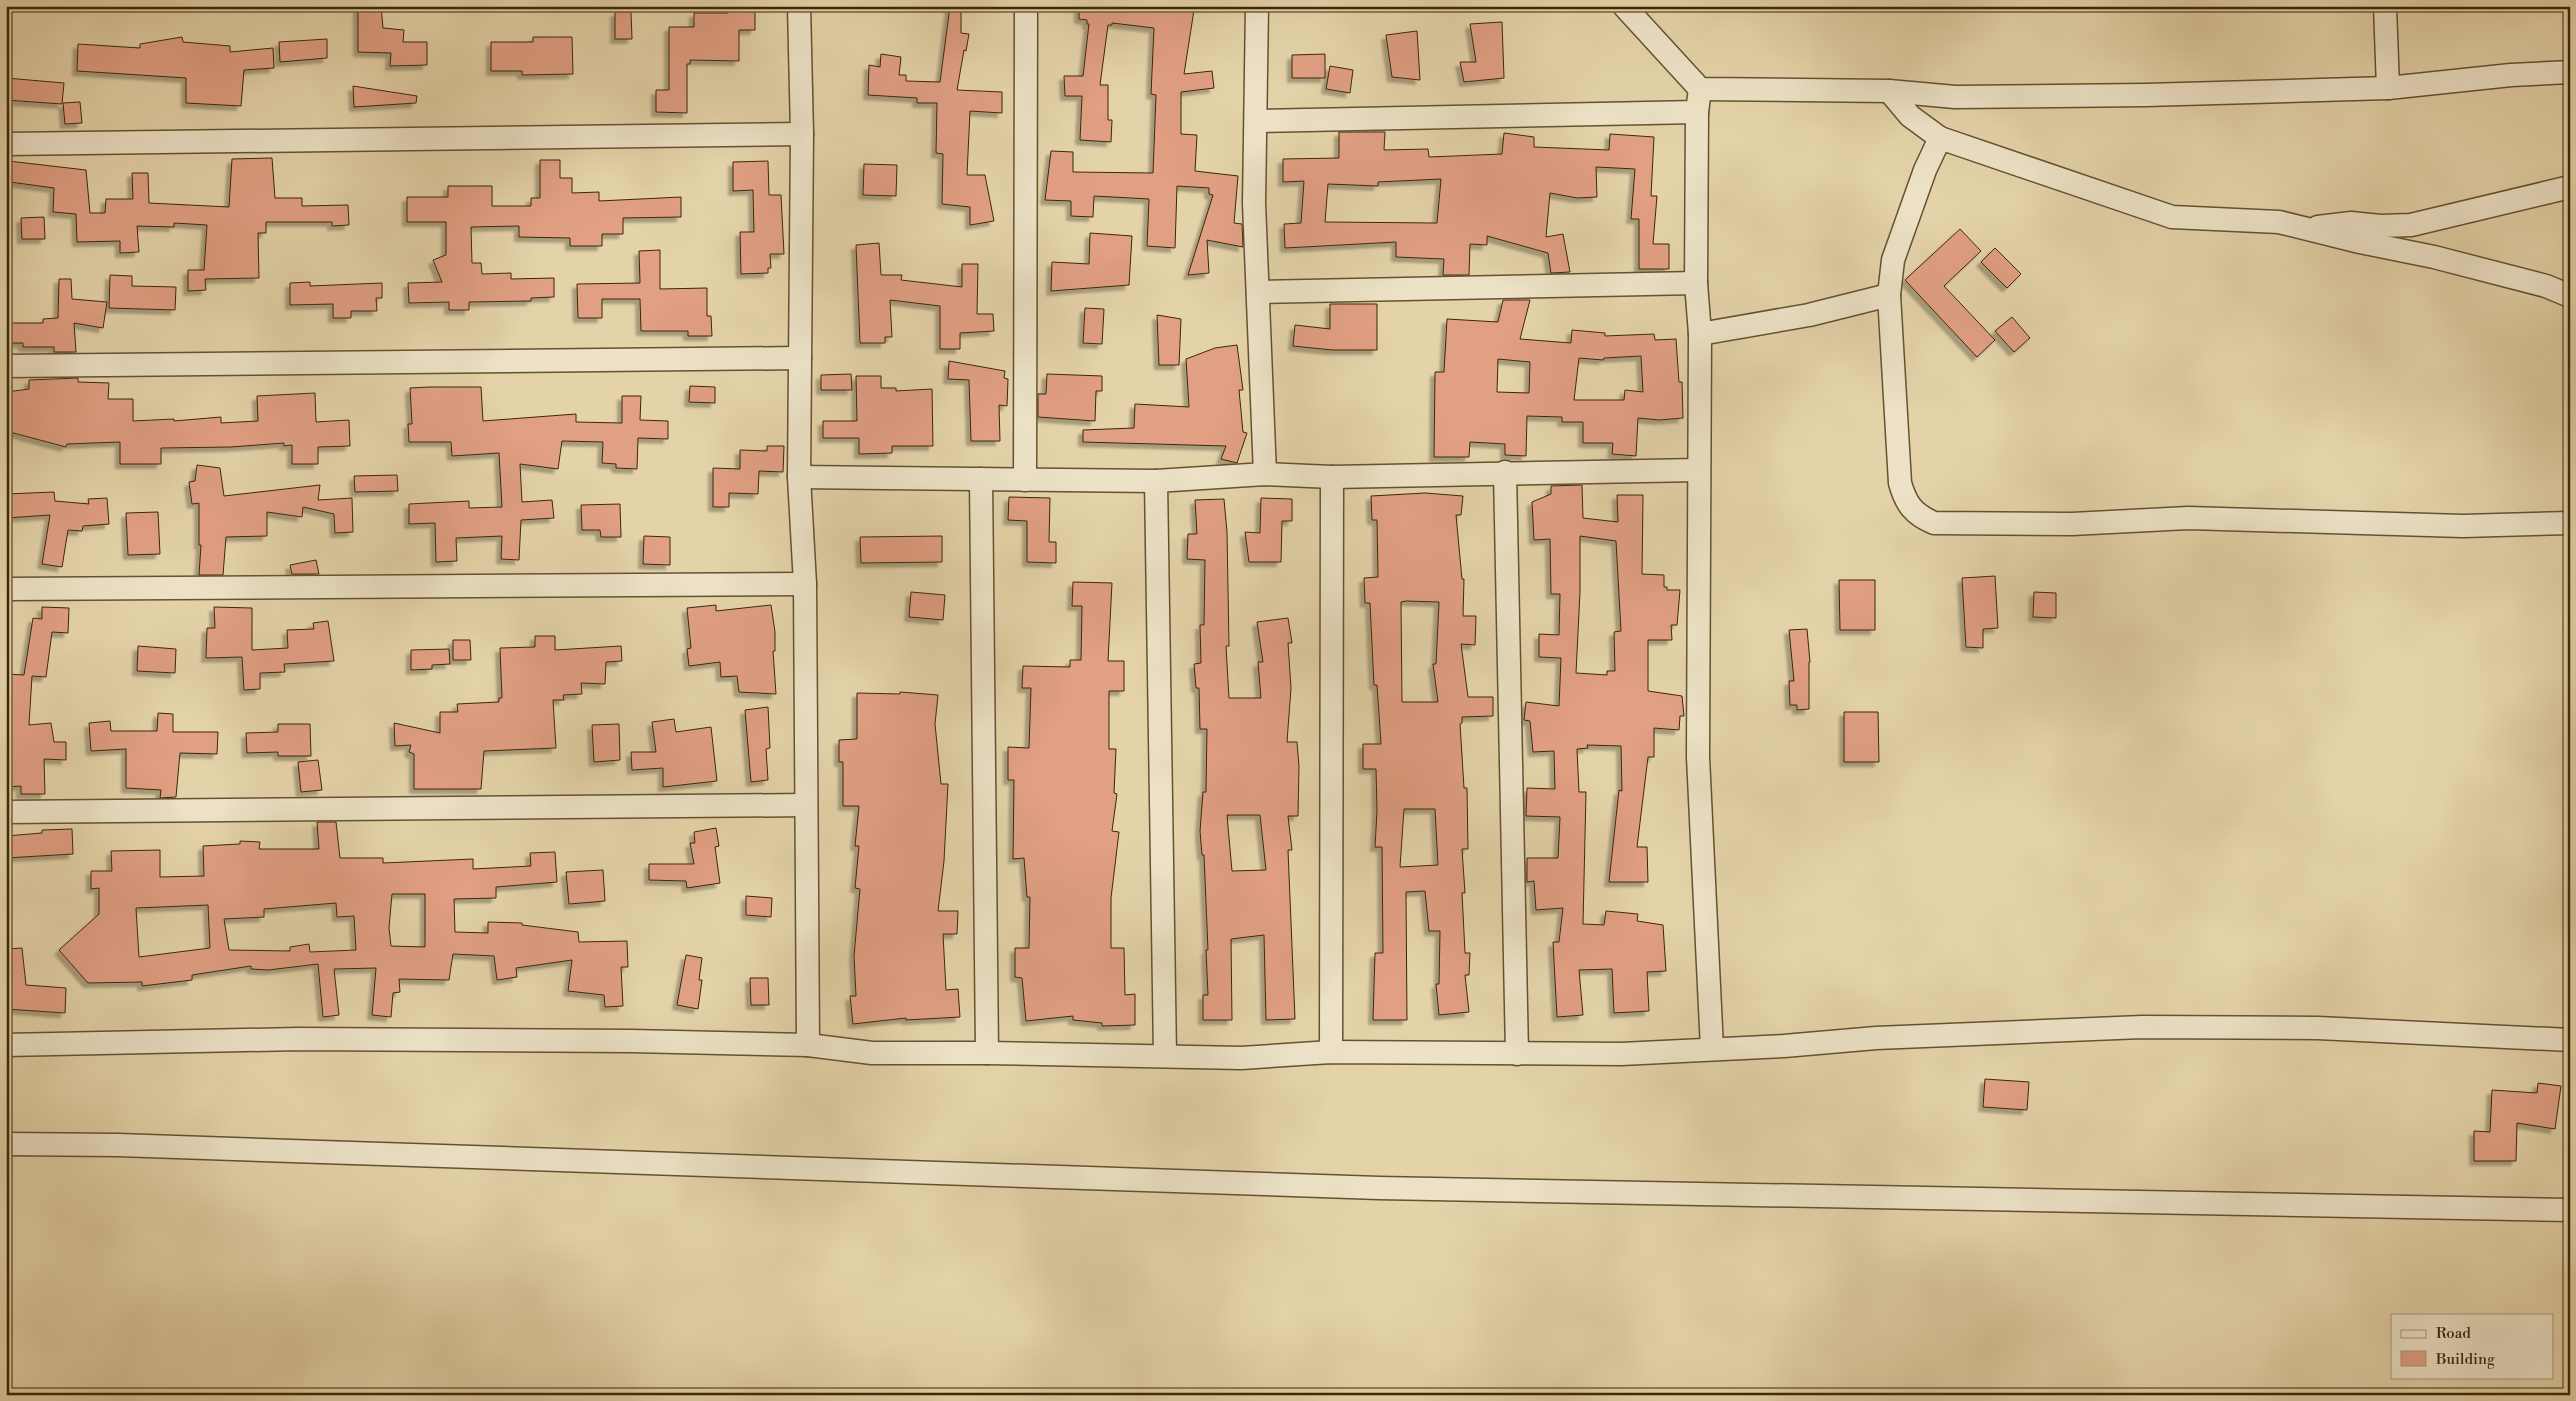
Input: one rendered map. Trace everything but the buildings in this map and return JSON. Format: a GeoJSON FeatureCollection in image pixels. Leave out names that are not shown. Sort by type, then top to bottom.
{"type":"FeatureCollection","features":[{"type":"Feature","properties":{"kind":"street"},"geometry":{"type":"LineString","coordinates":[[799,6],[802,134],[799,477],[805,584],[808,1045]]}},
{"type":"Feature","properties":{"kind":"street"},"geometry":{"type":"LineString","coordinates":[[1025,480],[1026,6]]}},
{"type":"Feature","properties":{"kind":"street"},"geometry":{"type":"LineString","coordinates":[[1257,6],[1254,203],[1265,474]]}},
{"type":"Feature","properties":{"kind":"street"},"geometry":{"type":"LineString","coordinates":[[1624,6],[1700,89],[1888,91],[1964,97],[2146,95],[2388,88],[2511,75],[2570,72]]}},
{"type":"Feature","properties":{"kind":"street"},"geometry":{"type":"LineString","coordinates":[[2384,6],[2388,88]]}},
{"type":"Feature","properties":{"kind":"street"},"geometry":{"type":"LineString","coordinates":[[1700,89],[1697,112],[1696,283],[1700,334],[1698,757],[1712,1049]]}},
{"type":"Feature","properties":{"kind":"street"},"geometry":{"type":"LineString","coordinates":[[1888,91],[1910,116],[1940,138],[2172,217],[2279,222],[2360,242],[2434,257],[2546,286],[2570,296]]}},
{"type":"Feature","properties":{"kind":"street"},"geometry":{"type":"LineString","coordinates":[[1256,121],[1697,112]]}},
{"type":"Feature","properties":{"kind":"street"},"geometry":{"type":"LineString","coordinates":[[6,144],[802,134]]}},
{"type":"Feature","properties":{"kind":"street"},"geometry":{"type":"LineString","coordinates":[[1940,138],[1925,170],[1893,260],[1889,294],[1900,483],[1905,500],[1916,515],[1934,523],[2072,524],[2188,518],[2463,526],[2570,523]]}},
{"type":"Feature","properties":{"kind":"street"},"geometry":{"type":"LineString","coordinates":[[2307,229],[2351,223],[2380,226],[2411,225],[2570,187]]}},
{"type":"Feature","properties":{"kind":"street"},"geometry":{"type":"LineString","coordinates":[[1258,292],[1696,283]]}},
{"type":"Feature","properties":{"kind":"street"},"geometry":{"type":"LineString","coordinates":[[1700,334],[1809,314],[1889,294]]}},
{"type":"Feature","properties":{"kind":"street"},"geometry":{"type":"LineString","coordinates":[[6,366],[800,358]]}},
{"type":"Feature","properties":{"kind":"street"},"geometry":{"type":"LineString","coordinates":[[799,477],[1156,480],[1265,474],[1332,477],[1505,472],[1698,470]]}},
{"type":"Feature","properties":{"kind":"street"},"geometry":{"type":"LineString","coordinates":[[1505,472],[1517,1054]]}},
{"type":"Feature","properties":{"kind":"street"},"geometry":{"type":"LineString","coordinates":[[1331,1052],[1332,477]]}},
{"type":"Feature","properties":{"kind":"street"},"geometry":{"type":"LineString","coordinates":[[981,479],[987,1053]]}},
{"type":"Feature","properties":{"kind":"street"},"geometry":{"type":"LineString","coordinates":[[1156,480],[1165,1055]]}},
{"type":"Feature","properties":{"kind":"street"},"geometry":{"type":"LineString","coordinates":[[6,589],[805,584]]}},
{"type":"Feature","properties":{"kind":"street"},"geometry":{"type":"LineString","coordinates":[[6,812],[806,805]]}},
{"type":"Feature","properties":{"kind":"street"},"geometry":{"type":"LineString","coordinates":[[6,1045],[298,1039],[808,1045],[872,1053],[1165,1055],[1241,1058],[1331,1052],[1621,1054],[1876,1038],[2142,1027],[2318,1028],[2570,1040]]}},
{"type":"Feature","properties":{"kind":"street"},"geometry":{"type":"LineString","coordinates":[[6,1144],[128,1145],[1379,1188],[2570,1210]]}}]}
